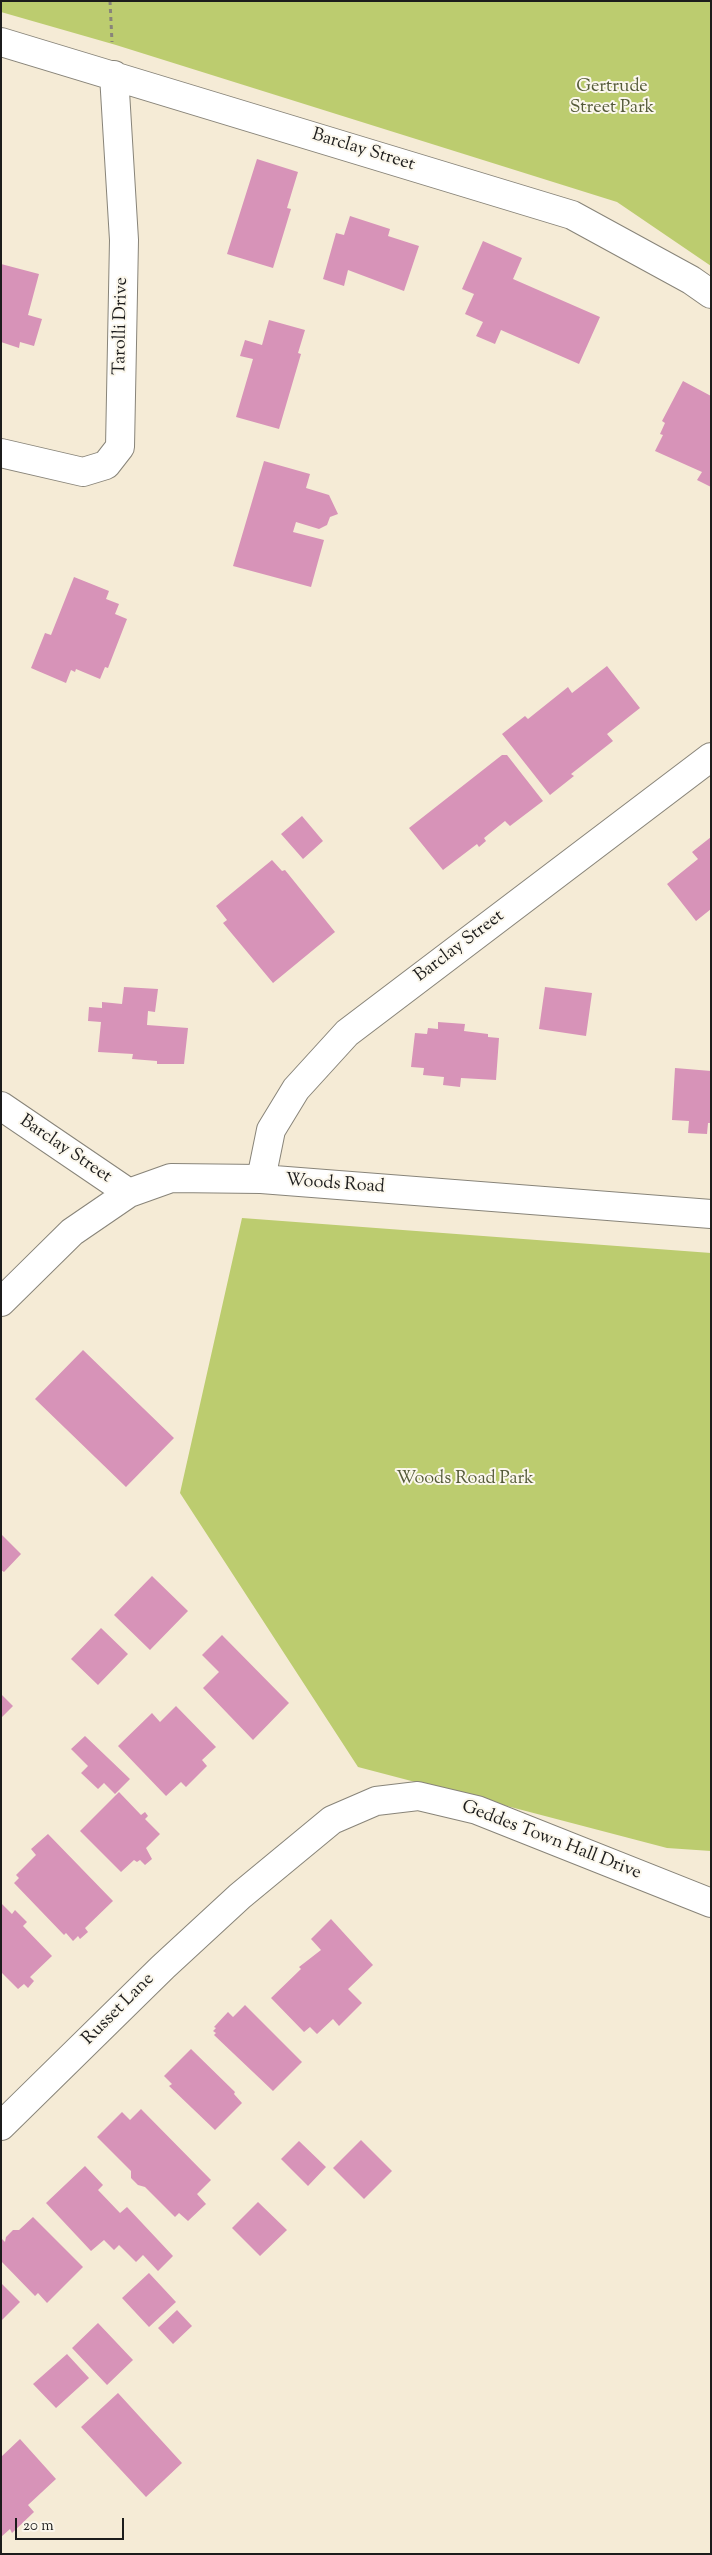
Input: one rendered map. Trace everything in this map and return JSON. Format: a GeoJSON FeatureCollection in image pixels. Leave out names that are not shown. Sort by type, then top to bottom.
{"type":"FeatureCollection","features":[{"type":"Feature","properties":{"kind":"street","name":"Barclay Street"},"geometry":{"type":"LineString","coordinates":[[1,42],[572,215],[691,280],[711,294]]}},
{"type":"Feature","properties":{"kind":"street","name":"Tarolli Drive"},"geometry":{"type":"LineString","coordinates":[[1,453],[83,472],[106,465],[120,446],[124,240],[114,75]]}},
{"type":"Feature","properties":{"kind":"street","name":"Barclay Street"},"geometry":{"type":"LineString","coordinates":[[261,1179],[271,1130],[296,1089],[347,1033],[711,757]]}},
{"type":"Feature","properties":{"kind":"street","name":"Barclay Street"},"geometry":{"type":"LineString","coordinates":[[1,1106],[129,1193]]}},
{"type":"Feature","properties":{"kind":"street","name":"Woods Road"},"geometry":{"type":"LineString","coordinates":[[1,1302],[72,1232],[129,1193],[171,1178],[261,1179],[711,1214]]}},
{"type":"Feature","properties":{"kind":"street","name":"Geddes Town Hall Drive"},"geometry":{"type":"LineString","coordinates":[[240,1896],[332,1820],[376,1801],[418,1796],[477,1810],[711,1903]]}},
{"type":"Feature","properties":{"kind":"street","name":"Russet Lane"},"geometry":{"type":"LineString","coordinates":[[1,2126],[163,1967],[240,1896]]}},
{"type":"Feature","properties":{"kind":"path"},"geometry":{"type":"LineString","coordinates":[[110,1],[114,75]]}},
{"type":"Feature","properties":{"kind":"green space","name":"Gertrude Street Park"},"geometry":{"type":"Polygon","coordinates":[[[1,1],[711,1],[711,266],[617,202],[116,45],[1,12],[1,1]]]}},
{"type":"Feature","properties":{"kind":"green space","name":"Woods Road Park"},"geometry":{"type":"Polygon","coordinates":[[[242,1218],[711,1253],[711,1851],[667,1848],[358,1767],[180,1493],[242,1218]]]}},
{"type":"Feature","properties":{"kind":"building"},"geometry":{"type":"Polygon","coordinates":[[[257,159],[298,172],[287,208],[291,209],[273,268],[227,254],[257,159]]]}},
{"type":"Feature","properties":{"kind":"building"},"geometry":{"type":"Polygon","coordinates":[[[350,216],[390,229],[388,236],[419,246],[404,291],[348,270],[344,286],[323,279],[336,233],[344,235],[350,216]]]}},
{"type":"Feature","properties":{"kind":"building"},"geometry":{"type":"Polygon","coordinates":[[[483,241],[522,258],[513,279],[600,317],[579,364],[501,330],[495,344],[476,336],[483,322],[465,314],[474,294],[462,289],[483,241]]]}},
{"type":"Feature","properties":{"kind":"building"},"geometry":{"type":"Polygon","coordinates":[[[1,264],[39,274],[28,315],[42,319],[34,346],[20,342],[19,348],[1,342],[1,264]]]}},
{"type":"Feature","properties":{"kind":"building"},"geometry":{"type":"Polygon","coordinates":[[[269,320],[305,330],[298,353],[301,354],[279,429],[236,417],[253,359],[240,356],[245,340],[262,345],[269,320]]]}},
{"type":"Feature","properties":{"kind":"building"},"geometry":{"type":"Polygon","coordinates":[[[683,381],[711,396],[711,487],[697,480],[702,472],[655,451],[663,435],[660,434],[665,423],[662,421],[683,381]]]}},
{"type":"Feature","properties":{"kind":"building"},"geometry":{"type":"Polygon","coordinates":[[[264,461],[310,474],[306,488],[329,495],[338,514],[330,517],[327,525],[319,529],[296,522],[293,532],[324,540],[311,587],[233,566],[264,461]]]}},
{"type":"Feature","properties":{"kind":"building"},"geometry":{"type":"Polygon","coordinates":[[[74,577],[109,591],[106,599],[119,604],[115,614],[127,619],[108,668],[105,667],[100,679],[76,669],[75,672],[71,670],[66,683],[31,668],[45,633],[51,635],[74,577]]]}},
{"type":"Feature","properties":{"kind":"building"},"geometry":{"type":"Polygon","coordinates":[[[607,666],[640,708],[607,734],[613,741],[571,774],[574,776],[550,795],[502,734],[525,716],[528,719],[568,687],[572,693],[607,666]]]}},
{"type":"Feature","properties":{"kind":"building"},"geometry":{"type":"Polygon","coordinates":[[[502,755],[507,755],[543,801],[510,826],[505,821],[484,838],[486,841],[479,847],[477,844],[443,870],[409,828],[502,755]]]}},
{"type":"Feature","properties":{"kind":"building"},"geometry":{"type":"Polygon","coordinates":[[[302,816],[323,841],[303,859],[281,834],[302,816]]]}},
{"type":"Feature","properties":{"kind":"building"},"geometry":{"type":"Polygon","coordinates":[[[711,837],[711,909],[696,921],[667,884],[698,859],[692,852],[711,837]]]}},
{"type":"Feature","properties":{"kind":"building"},"geometry":{"type":"Polygon","coordinates":[[[272,860],[282,871],[285,870],[335,932],[273,983],[223,923],[227,920],[216,906],[272,860]]]}},
{"type":"Feature","properties":{"kind":"building"},"geometry":{"type":"Polygon","coordinates":[[[124,987],[158,989],[155,1012],[148,1011],[147,1025],[188,1028],[184,1064],[157,1064],[157,1061],[132,1059],[133,1054],[98,1052],[101,1022],[88,1021],[89,1007],[102,1008],[102,1002],[122,1004],[124,987]]]}},
{"type":"Feature","properties":{"kind":"building"},"geometry":{"type":"Polygon","coordinates":[[[545,987],[592,993],[586,1036],[539,1029],[545,987]]]}},
{"type":"Feature","properties":{"kind":"building"},"geometry":{"type":"Polygon","coordinates":[[[438,1022],[465,1024],[464,1031],[488,1034],[488,1037],[499,1038],[496,1080],[461,1078],[460,1087],[443,1085],[444,1077],[423,1075],[424,1068],[411,1067],[415,1033],[427,1034],[428,1028],[438,1029],[438,1022]]]}},
{"type":"Feature","properties":{"kind":"building"},"geometry":{"type":"Polygon","coordinates":[[[675,1068],[711,1071],[711,1123],[708,1123],[707,1134],[688,1133],[689,1121],[672,1120],[675,1068]]]}},
{"type":"Feature","properties":{"kind":"building"},"geometry":{"type":"Polygon","coordinates":[[[83,1350],[174,1438],[126,1487],[35,1399],[83,1350]]]}},
{"type":"Feature","properties":{"kind":"building"},"geometry":{"type":"Polygon","coordinates":[[[1,1534],[21,1554],[4,1572],[1,1570],[1,1534]]]}},
{"type":"Feature","properties":{"kind":"building"},"geometry":{"type":"Polygon","coordinates":[[[152,1576],[188,1611],[150,1650],[114,1615],[152,1576]]]}},
{"type":"Feature","properties":{"kind":"building"},"geometry":{"type":"Polygon","coordinates":[[[101,1628],[128,1654],[98,1685],[71,1659],[101,1628]]]}},
{"type":"Feature","properties":{"kind":"building"},"geometry":{"type":"Polygon","coordinates":[[[222,1635],[289,1703],[253,1740],[203,1688],[219,1672],[202,1655],[222,1635]]]}},
{"type":"Feature","properties":{"kind":"building"},"geometry":{"type":"Polygon","coordinates":[[[1,1694],[13,1706],[1,1718],[1,1694]]]}},
{"type":"Feature","properties":{"kind":"building"},"geometry":{"type":"Polygon","coordinates":[[[176,1706],[216,1747],[202,1760],[207,1766],[186,1787],[181,1782],[166,1796],[118,1746],[152,1713],[160,1722],[176,1706]]]}},
{"type":"Feature","properties":{"kind":"building"},"geometry":{"type":"Polygon","coordinates":[[[85,1736],[130,1779],[115,1794],[104,1783],[98,1789],[81,1773],[88,1766],[71,1749],[85,1736]]]}},
{"type":"Feature","properties":{"kind":"building"},"geometry":{"type":"Polygon","coordinates":[[[119,1792],[141,1815],[145,1812],[148,1816],[145,1819],[160,1834],[146,1848],[152,1859],[145,1865],[140,1860],[137,1862],[134,1860],[121,1872],[80,1831],[119,1792]]]}},
{"type":"Feature","properties":{"kind":"building"},"geometry":{"type":"Polygon","coordinates":[[[48,1834],[113,1901],[85,1928],[88,1932],[80,1939],[78,1936],[73,1941],[66,1933],[64,1935],[14,1883],[19,1878],[16,1875],[36,1855],[31,1849],[48,1834]]]}},
{"type":"Feature","properties":{"kind":"building"},"geometry":{"type":"Polygon","coordinates":[[[1,1903],[12,1914],[15,1910],[27,1922],[23,1926],[52,1956],[30,1977],[34,1981],[28,1988],[24,1984],[18,1989],[1,1972],[1,1903]]]}},
{"type":"Feature","properties":{"kind":"building"},"geometry":{"type":"Polygon","coordinates":[[[331,1919],[373,1965],[348,1989],[362,2003],[339,2026],[333,2019],[317,2034],[310,2027],[304,2032],[271,1998],[301,1969],[299,1967],[321,1950],[311,1939],[331,1919]]]}},
{"type":"Feature","properties":{"kind":"building"},"geometry":{"type":"Polygon","coordinates":[[[245,2005],[302,2062],[273,2091],[214,2035],[216,2033],[213,2031],[216,2028],[214,2027],[228,2012],[233,2017],[245,2005]]]}},
{"type":"Feature","properties":{"kind":"building"},"geometry":{"type":"Polygon","coordinates":[[[191,2049],[235,2092],[234,2094],[242,2103],[215,2130],[169,2086],[172,2084],[164,2076],[191,2049]]]}},
{"type":"Feature","properties":{"kind":"building"},"geometry":{"type":"Polygon","coordinates":[[[141,2109],[211,2180],[197,2194],[206,2204],[188,2221],[179,2213],[175,2217],[145,2187],[138,2185],[131,2178],[131,2171],[97,2137],[122,2112],[130,2120],[141,2109]]]}},
{"type":"Feature","properties":{"kind":"building"},"geometry":{"type":"Polygon","coordinates":[[[361,2140],[392,2171],[364,2199],[333,2168],[361,2140]]]}},
{"type":"Feature","properties":{"kind":"building"},"geometry":{"type":"Polygon","coordinates":[[[299,2141],[326,2167],[308,2186],[281,2159],[299,2141]]]}},
{"type":"Feature","properties":{"kind":"building"},"geometry":{"type":"Polygon","coordinates":[[[85,2166],[103,2185],[98,2190],[120,2213],[127,2207],[173,2256],[158,2271],[143,2255],[136,2262],[119,2245],[114,2250],[104,2240],[91,2251],[46,2203],[85,2166]]]}},
{"type":"Feature","properties":{"kind":"building"},"geometry":{"type":"Polygon","coordinates":[[[258,2202],[287,2230],[260,2256],[232,2228],[258,2202]]]}},
{"type":"Feature","properties":{"kind":"building"},"geometry":{"type":"Polygon","coordinates":[[[33,2217],[83,2267],[47,2303],[38,2293],[35,2296],[1,2261],[1,2238],[5,2242],[6,2237],[13,2230],[19,2230],[33,2217]]]}},
{"type":"Feature","properties":{"kind":"building"},"geometry":{"type":"Polygon","coordinates":[[[149,2273],[176,2302],[149,2327],[122,2298],[149,2273]]]}},
{"type":"Feature","properties":{"kind":"building"},"geometry":{"type":"Polygon","coordinates":[[[1,2283],[20,2302],[1,2321],[1,2283]]]}},
{"type":"Feature","properties":{"kind":"building"},"geometry":{"type":"Polygon","coordinates":[[[177,2310],[192,2326],[173,2344],[158,2328],[177,2310]]]}},
{"type":"Feature","properties":{"kind":"building"},"geometry":{"type":"Polygon","coordinates":[[[98,2323],[133,2360],[107,2385],[72,2348],[98,2323]]]}},
{"type":"Feature","properties":{"kind":"building"},"geometry":{"type":"Polygon","coordinates":[[[67,2354],[89,2378],[56,2408],[33,2384],[67,2354]]]}},
{"type":"Feature","properties":{"kind":"building"},"geometry":{"type":"Polygon","coordinates":[[[118,2393],[182,2463],[146,2497],[81,2427],[118,2393]]]}},
{"type":"Feature","properties":{"kind":"building"},"geometry":{"type":"Polygon","coordinates":[[[20,2439],[56,2479],[28,2505],[34,2512],[12,2533],[10,2529],[1,2537],[1,2457],[20,2439]]]}}]}
